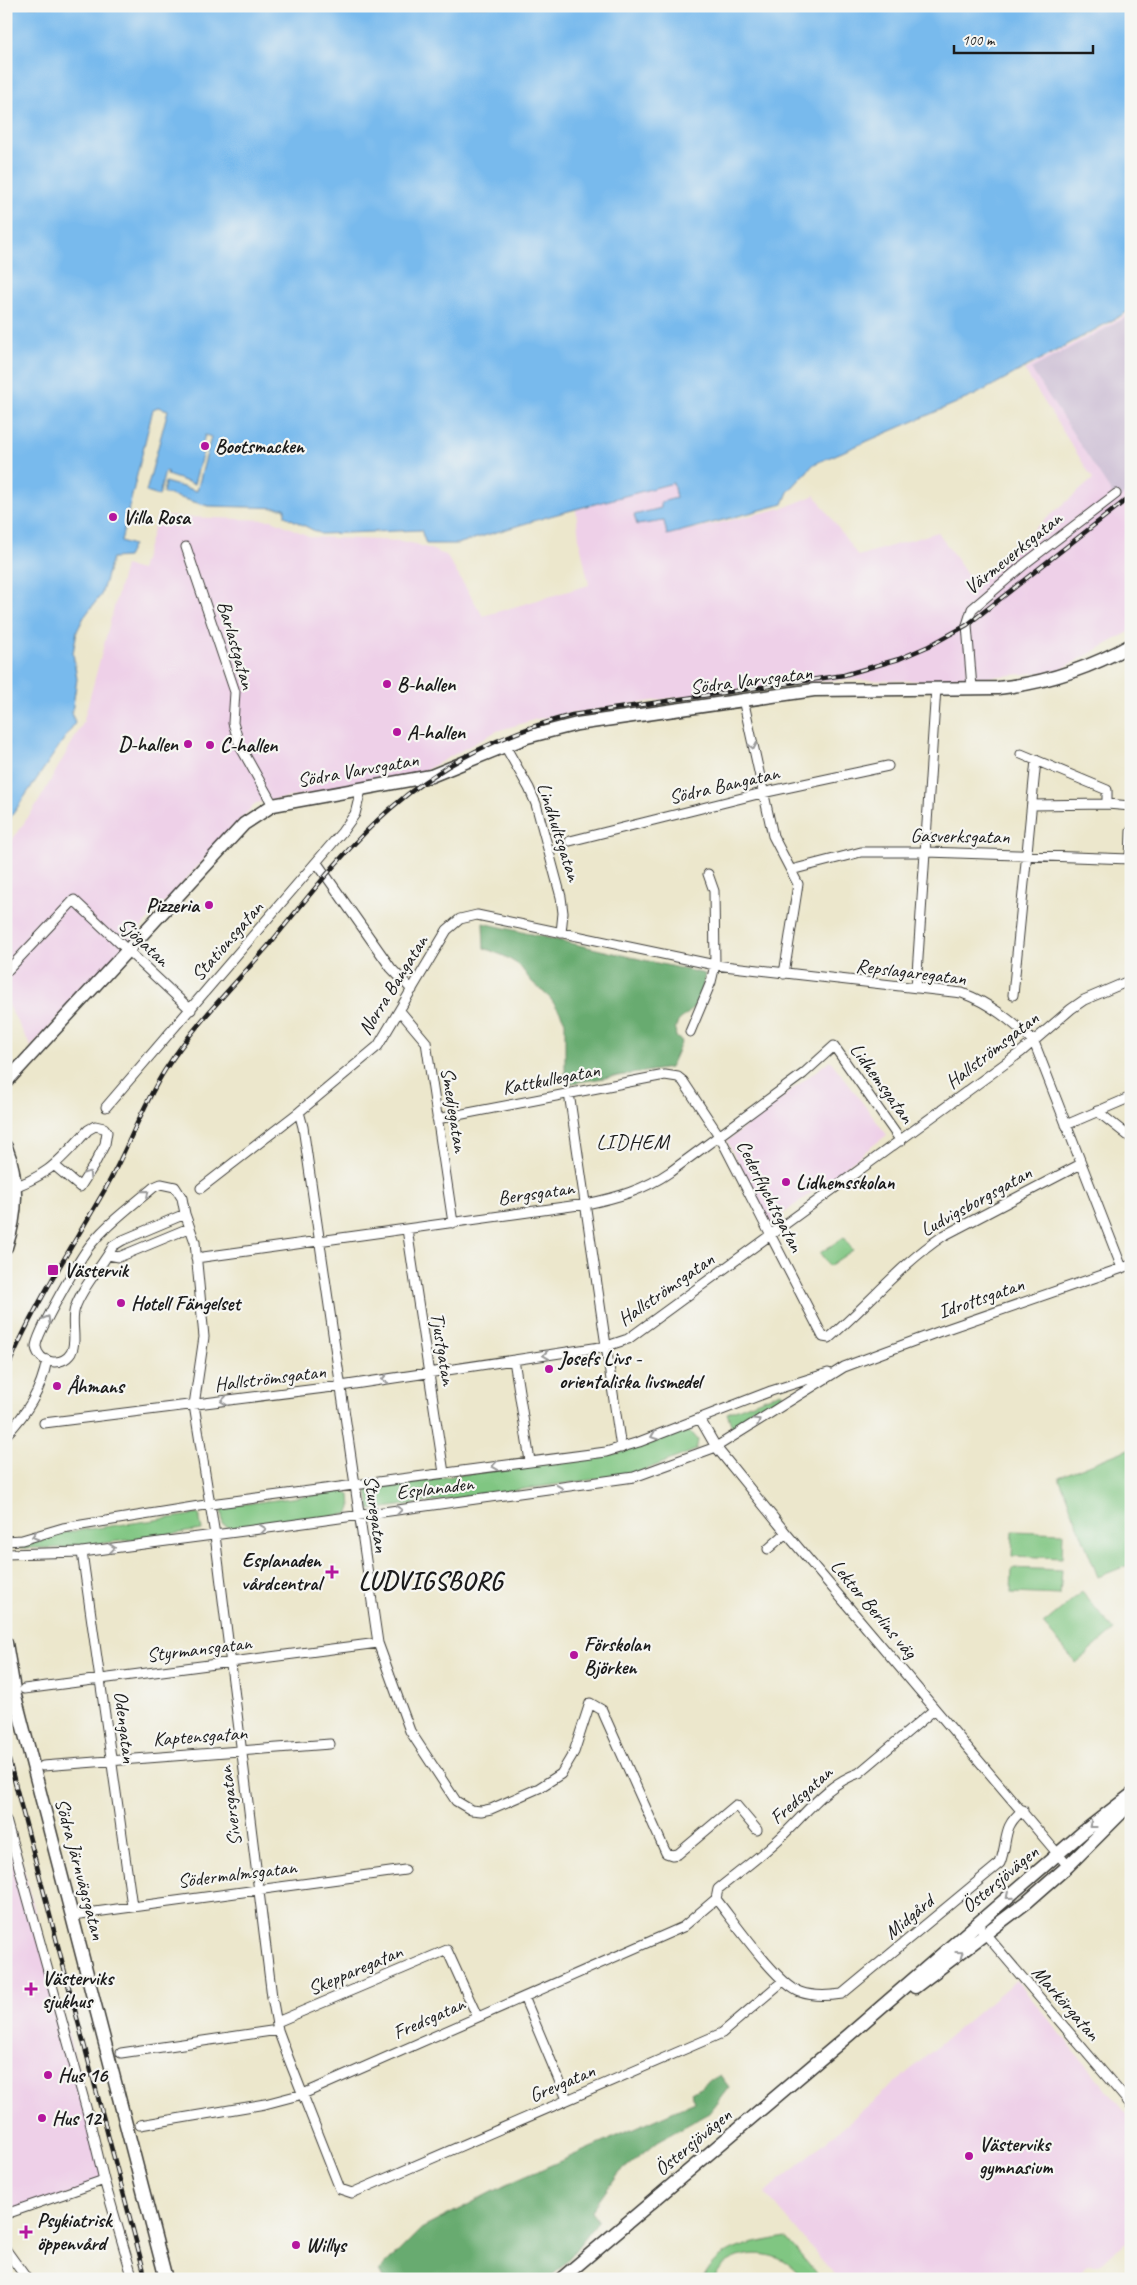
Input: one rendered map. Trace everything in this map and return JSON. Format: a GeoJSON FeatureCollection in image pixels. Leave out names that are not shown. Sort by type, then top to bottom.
{"type":"FeatureCollection","features":[{"type":"Feature","properties":{"kind":"street","name":"Värmeverksgatan"},"geometry":{"type":"LineString","coordinates":[[972,688],[966,624],[972,609],[1028,562],[1116,494]]}},
{"type":"Feature","properties":{"kind":"street","name":"Barlastgatan"},"geometry":{"type":"LineString","coordinates":[[186,547],[235,692],[233,723],[240,746],[273,806]]}},
{"type":"Feature","properties":{"kind":"street","name":"Södra Varvsgatan"},"geometry":{"type":"LineString","coordinates":[[6,1082],[244,824],[273,806],[442,773],[505,746],[541,733],[577,724],[814,690],[972,688],[1028,685],[1053,679],[1100,662],[1131,646]]}},
{"type":"Feature","properties":{"kind":"street"},"geometry":{"type":"LineString","coordinates":[[916,988],[927,852],[936,688]]}},
{"type":"Feature","properties":{"kind":"street"},"geometry":{"type":"LineString","coordinates":[[743,699],[762,793],[773,836],[798,884],[784,974]]}},
{"type":"Feature","properties":{"kind":"street","name":"Lindhultsgatan"},"geometry":{"type":"LineString","coordinates":[[505,746],[536,804],[561,897],[563,912],[561,933]]}},
{"type":"Feature","properties":{"kind":"street"},"geometry":{"type":"LineString","coordinates":[[1021,754],[1108,790],[1107,804]]}},
{"type":"Feature","properties":{"kind":"street"},"geometry":{"type":"LineString","coordinates":[[1013,995],[1036,760]]}},
{"type":"Feature","properties":{"kind":"street","name":"Södra Bangatan"},"geometry":{"type":"LineString","coordinates":[[570,841],[762,793],[888,766]]}},
{"type":"Feature","properties":{"kind":"street","name":"Stationsgatan"},"geometry":{"type":"LineString","coordinates":[[106,1107],[317,863],[350,822],[361,790]]}},
{"type":"Feature","properties":{"kind":"street"},"geometry":{"type":"LineString","coordinates":[[1032,805],[1107,804],[1131,806]]}},
{"type":"Feature","properties":{"kind":"street"},"geometry":{"type":"LineString","coordinates":[[1131,832],[1131,860]]}},
{"type":"Feature","properties":{"kind":"street","name":"Gasverksgatan"},"geometry":{"type":"LineString","coordinates":[[791,870],[861,852],[927,852],[1131,860]]}},
{"type":"Feature","properties":{"kind":"street"},"geometry":{"type":"LineString","coordinates":[[317,863],[391,968],[412,990]]}},
{"type":"Feature","properties":{"kind":"street"},"geometry":{"type":"LineString","coordinates":[[690,1032],[711,982],[714,965],[714,892],[708,874]]}},
{"type":"Feature","properties":{"kind":"street","name":"Sjögatan"},"geometry":{"type":"LineString","coordinates":[[6,972],[74,900],[191,1010]]}},
{"type":"Feature","properties":{"kind":"street","name":"Norra Bangatan"},"geometry":{"type":"LineString","coordinates":[[201,1188],[299,1112],[378,1046],[447,930],[460,919],[467,916],[482,916],[561,933]]}},
{"type":"Feature","properties":{"kind":"street","name":"Repslagaregatan"},"geometry":{"type":"LineString","coordinates":[[561,933],[714,965],[962,993],[971,996],[1010,1021],[1034,1042],[1081,1164],[1126,1267]]}},
{"type":"Feature","properties":{"kind":"street","name":"Hallströmsgatan"},"geometry":{"type":"LineString","coordinates":[[44,1423],[341,1386],[607,1346],[628,1339],[770,1237],[1034,1042],[1071,1009],[1084,1000],[1131,980]]}},
{"type":"Feature","properties":{"kind":"street","name":"Smedjegatan"},"geometry":{"type":"LineString","coordinates":[[400,1011],[426,1042],[453,1223]]}},
{"type":"Feature","properties":{"kind":"street","name":"Lidhemsgatan"},"geometry":{"type":"LineString","coordinates":[[834,1046],[901,1140]]}},
{"type":"Feature","properties":{"kind":"street","name":"Bergsgatan"},"geometry":{"type":"LineString","coordinates":[[196,1258],[586,1204],[623,1196],[657,1181],[803,1074],[834,1046]]}},
{"type":"Feature","properties":{"kind":"street","name":"Kattkullegatan"},"geometry":{"type":"LineString","coordinates":[[437,1119],[672,1075]]}},
{"type":"Feature","properties":{"kind":"street","name":"Cederflychtsgatan"},"geometry":{"type":"LineString","coordinates":[[672,1075],[683,1081],[720,1136],[770,1237],[823,1337],[829,1338]]}},
{"type":"Feature","properties":{"kind":"street"},"geometry":{"type":"LineString","coordinates":[[569,1093],[621,1448]]}},
{"type":"Feature","properties":{"kind":"street"},"geometry":{"type":"LineString","coordinates":[[1066,1125],[1131,1096]]}},
{"type":"Feature","properties":{"kind":"street"},"geometry":{"type":"LineString","coordinates":[[1097,1111],[1131,1138]]}},
{"type":"Feature","properties":{"kind":"street","name":"Sturegatan"},"geometry":{"type":"LineString","coordinates":[[299,1112],[303,1127],[320,1241],[378,1643],[410,1731],[456,1801],[471,1810],[491,1809],[539,1788],[561,1774],[574,1752],[590,1703]]}},
{"type":"Feature","properties":{"kind":"street"},"geometry":{"type":"LineString","coordinates":[[10,1189],[44,1174],[55,1166],[88,1130],[95,1126],[104,1128],[108,1132],[105,1144],[80,1187],[55,1166]]}},
{"type":"Feature","properties":{"kind":"street"},"geometry":{"type":"LineString","coordinates":[[6,1148],[13,1170],[10,1189],[13,1222],[6,1248]]}},
{"type":"Feature","properties":{"kind":"street","name":"Ludvigsborgsgatan"},"geometry":{"type":"LineString","coordinates":[[829,1338],[923,1249],[943,1236],[1081,1164]]}},
{"type":"Feature","properties":{"kind":"street","name":"Siversgatan"},"geometry":{"type":"LineString","coordinates":[[47,1360],[40,1356],[37,1350],[38,1336],[90,1244],[154,1187],[161,1184],[170,1185],[179,1191],[189,1228],[195,1242],[204,1337],[194,1405],[215,1535],[257,1890],[278,2026],[336,2180],[342,2191]]}},
{"type":"Feature","properties":{"kind":"street"},"geometry":{"type":"LineString","coordinates":[[6,1435],[29,1410],[44,1379],[47,1360],[52,1362],[60,1361],[70,1353],[73,1342],[72,1322],[76,1305],[113,1246],[185,1214]]}},
{"type":"Feature","properties":{"kind":"street"},"geometry":{"type":"LineString","coordinates":[[108,1255],[119,1257],[189,1228]]}},
{"type":"Feature","properties":{"kind":"street","name":"Tjustgatan"},"geometry":{"type":"LineString","coordinates":[[407,1229],[444,1473]]}},
{"type":"Feature","properties":{"kind":"street","name":"Idrottsgatan"},"geometry":{"type":"LineString","coordinates":[[842,1368],[938,1332],[1126,1267]]}},
{"type":"Feature","properties":{"kind":"street"},"geometry":{"type":"LineString","coordinates":[[514,1360],[530,1461]]}},
{"type":"Feature","properties":{"kind":"street","name":"Esplanaden"},"geometry":{"type":"LineString","coordinates":[[6,1541],[22,1540],[63,1528],[209,1505],[606,1452],[700,1419],[771,1391],[842,1368]]}},
{"type":"Feature","properties":{"kind":"street","name":"Esplanaden"},"geometry":{"type":"LineString","coordinates":[[6,1554],[82,1552],[616,1481],[649,1472],[716,1446],[842,1368]]}},
{"type":"Feature","properties":{"kind":"street","name":"Lektor Berlins väg"},"geometry":{"type":"LineString","coordinates":[[700,1419],[716,1446],[786,1533],[1023,1810],[1068,1866]]}},
{"type":"Feature","properties":{"kind":"street"},"geometry":{"type":"LineString","coordinates":[[768,1549],[786,1533]]}},
{"type":"Feature","properties":{"kind":"street","name":"Odengatan"},"geometry":{"type":"LineString","coordinates":[[82,1552],[132,1906]]}},
{"type":"Feature","properties":{"kind":"street","name":"Södra Järnvägsgatan"},"geometry":{"type":"LineString","coordinates":[[6,1643],[15,1696],[166,2279]]}},
{"type":"Feature","properties":{"kind":"street","name":"Styrmansgatan"},"geometry":{"type":"LineString","coordinates":[[24,1689],[378,1643]]}},
{"type":"Feature","properties":{"kind":"street","name":"Fredsgatan"},"geometry":{"type":"LineString","coordinates":[[590,1703],[602,1710],[666,1853],[678,1854],[736,1805],[757,1830]]}},
{"type":"Feature","properties":{"kind":"street","name":"Fredsgatan"},"geometry":{"type":"LineString","coordinates":[[140,2125],[265,2104],[303,2094],[683,1927],[716,1899],[718,1889],[779,1839],[826,1792],[846,1777],[859,1773],[918,1725],[935,1708]]}},
{"type":"Feature","properties":{"kind":"street","name":"Kaptensgatan"},"geometry":{"type":"LineString","coordinates":[[44,1766],[330,1744]]}},
{"type":"Feature","properties":{"kind":"street","name":"Östersjövägen"},"geometry":{"type":"LineString","coordinates":[[561,2279],[850,2034],[1058,1854],[1131,1796]]}},
{"type":"Feature","properties":{"kind":"street","name":"Östersjövägen"},"geometry":{"type":"LineString","coordinates":[[850,2034],[986,1935],[1068,1866],[1131,1804]]}},
{"type":"Feature","properties":{"kind":"street","name":"Midgård"},"geometry":{"type":"LineString","coordinates":[[783,1981],[799,1992],[823,1996],[842,1994],[1000,1863],[1009,1824],[1023,1810]]}},
{"type":"Feature","properties":{"kind":"street"},"geometry":{"type":"LineString","coordinates":[[6,1820],[89,2118],[104,2180],[133,2279]]}},
{"type":"Feature","properties":{"kind":"street","name":"Södermalmsgatan"},"geometry":{"type":"LineString","coordinates":[[73,1915],[405,1870]]}},
{"type":"Feature","properties":{"kind":"street"},"geometry":{"type":"LineString","coordinates":[[716,1899],[783,1981]]}},
{"type":"Feature","properties":{"kind":"street","name":"Markörgatan"},"geometry":{"type":"LineString","coordinates":[[976,1924],[1131,2105]]}},
{"type":"Feature","properties":{"kind":"street","name":"Skepparegatan"},"geometry":{"type":"LineString","coordinates":[[121,2053],[278,2026],[447,1950],[477,2016]]}},
{"type":"Feature","properties":{"kind":"street","name":"Grevgatan"},"geometry":{"type":"LineString","coordinates":[[342,2191],[352,2193],[722,2033],[783,1981]]}},
{"type":"Feature","properties":{"kind":"street"},"geometry":{"type":"LineString","coordinates":[[524,1997],[568,2099]]}},
{"type":"Feature","properties":{"kind":"street"},"geometry":{"type":"LineString","coordinates":[[6,2214],[104,2180]]}},
{"type":"Feature","properties":{"kind":"street"},"geometry":{"type":"LineString","coordinates":[[6,2250],[27,2279]]}},
{"type":"Feature","properties":{"kind":"shaded area"},"geometry":{"type":"Polygon","coordinates":[[[1131,312],[1131,631],[1058,671],[941,681],[831,680],[665,699],[537,719],[497,731],[415,776],[256,803],[31,1047],[6,1001],[6,849],[39,801],[83,723],[125,566],[141,570],[157,516],[272,520],[311,537],[401,541],[416,544],[446,555],[483,616],[589,585],[579,539],[576,510],[675,481],[685,531],[786,507],[815,495],[858,556],[938,532],[972,582],[1093,479],[1024,370],[1131,312]]]}},
{"type":"Feature","properties":{"kind":"shaded area"},"geometry":{"type":"Polygon","coordinates":[[[1131,315],[1131,489],[1117,501],[1031,369],[1131,315]]]}},
{"type":"Feature","properties":{"kind":"shaded area","name":"Lidhemsskolan"},"geometry":{"type":"Polygon","coordinates":[[[830,1060],[887,1135],[770,1224],[727,1141],[830,1060]]]}},
{"type":"Feature","properties":{"kind":"shaded area","name":"Västerviks sjukhus"},"geometry":{"type":"Polygon","coordinates":[[[6,1804],[108,2180],[6,2218],[6,1804]]]}},
{"type":"Feature","properties":{"kind":"shaded area","name":"Västerviks gymnasium"},"geometry":{"type":"Polygon","coordinates":[[[1016,1980],[1131,2119],[1131,2238],[1098,2265],[1086,2265],[1076,2277],[838,2279],[765,2193],[1016,1980]]]}},
{"type":"Feature","properties":{"kind":"green space"},"geometry":{"type":"Polygon","coordinates":[[[483,923],[705,974],[698,1000],[690,1012],[676,1026],[676,1037],[682,1041],[670,1068],[565,1084],[565,1022],[560,1012],[550,998],[531,981],[519,965],[504,956],[484,948],[483,923]]]}},
{"type":"Feature","properties":{"kind":"green space"},"geometry":{"type":"Polygon","coordinates":[[[844,1237],[853,1250],[829,1266],[820,1253],[844,1237]]]}},
{"type":"Feature","properties":{"kind":"green space"},"geometry":{"type":"Polygon","coordinates":[[[781,1392],[783,1395],[733,1430],[727,1413],[781,1392]]]}},
{"type":"Feature","properties":{"kind":"green space"},"geometry":{"type":"Polygon","coordinates":[[[683,1430],[693,1434],[698,1440],[696,1450],[642,1471],[619,1476],[370,1510],[367,1488],[618,1453],[683,1430]]]}},
{"type":"Feature","properties":{"kind":"green space"},"geometry":{"type":"Polygon","coordinates":[[[1131,1448],[1131,1564],[1098,1577],[1059,1477],[1131,1448]]]}},
{"type":"Feature","properties":{"kind":"green space"},"geometry":{"type":"Polygon","coordinates":[[[345,1491],[350,1495],[351,1508],[348,1514],[232,1529],[223,1524],[221,1507],[345,1491]]]}},
{"type":"Feature","properties":{"kind":"green space"},"geometry":{"type":"Polygon","coordinates":[[[199,1514],[202,1530],[68,1548],[18,1548],[18,1545],[67,1532],[199,1514]]]}},
{"type":"Feature","properties":{"kind":"green space"},"geometry":{"type":"Polygon","coordinates":[[[1013,1531],[1063,1533],[1062,1558],[1012,1556],[1013,1531]]]}},
{"type":"Feature","properties":{"kind":"green space"},"geometry":{"type":"Polygon","coordinates":[[[1012,1568],[1062,1570],[1060,1595],[1011,1593],[1012,1568]]]}},
{"type":"Feature","properties":{"kind":"green space"},"geometry":{"type":"Polygon","coordinates":[[[1082,1592],[1114,1630],[1076,1663],[1043,1624],[1082,1592]]]}},
{"type":"Feature","properties":{"kind":"green space"},"geometry":{"type":"Polygon","coordinates":[[[720,2075],[729,2087],[709,2113],[658,2141],[617,2175],[591,2212],[598,2221],[562,2267],[548,2279],[383,2279],[379,2271],[421,2229],[508,2184],[695,2102],[691,2092],[720,2075]]]}},
{"type":"Feature","properties":{"kind":"green space"},"geometry":{"type":"Polygon","coordinates":[[[785,2237],[821,2279],[803,2279],[783,2261],[761,2254],[738,2257],[719,2269],[713,2279],[703,2279],[718,2259],[728,2253],[749,2244],[785,2237]]]}},
{"type":"Feature","properties":{"kind":"water"},"geometry":{"type":"Polygon","coordinates":[[[6,6],[1131,6],[1131,310],[975,395],[814,464],[788,492],[783,504],[667,535],[664,521],[637,525],[634,515],[661,508],[661,502],[676,498],[673,483],[550,516],[457,544],[426,544],[421,530],[321,534],[285,516],[285,508],[208,506],[163,493],[165,482],[197,491],[211,437],[205,435],[200,451],[203,452],[194,484],[167,475],[168,472],[165,471],[159,496],[146,492],[168,410],[158,407],[153,409],[121,541],[133,545],[127,557],[112,558],[101,595],[84,617],[77,631],[73,653],[77,679],[72,712],[75,723],[6,824],[6,6]]]}},
{"type":"Feature","properties":{"kind":"railway"},"geometry":{"type":"LineString","coordinates":[[6,1372],[38,1305],[109,1182],[147,1102],[176,1053],[357,840],[410,792],[453,763],[475,751],[522,731],[572,715],[844,675],[899,659],[929,646],[967,625],[1131,496]]}},
{"type":"Feature","properties":{"kind":"railway"},"geometry":{"type":"LineString","coordinates":[[6,1749],[146,2279]]}},
{"type":"Feature","properties":{"kind":"place","name":"Bootsmacken"},"geometry":{"type":"Point","coordinates":[205,446]}},
{"type":"Feature","properties":{"kind":"place","name":"Villa Rosa"},"geometry":{"type":"Point","coordinates":[113,517]}},
{"type":"Feature","properties":{"kind":"place","name":"B-hallen"},"geometry":{"type":"Point","coordinates":[387,684]}},
{"type":"Feature","properties":{"kind":"place","name":"A-hallen"},"geometry":{"type":"Point","coordinates":[397,732]}},
{"type":"Feature","properties":{"kind":"place","name":"D-hallen"},"geometry":{"type":"Point","coordinates":[188,744]}},
{"type":"Feature","properties":{"kind":"place","name":"C-hallen"},"geometry":{"type":"Point","coordinates":[210,745]}},
{"type":"Feature","properties":{"kind":"place","name":"Pizzeria"},"geometry":{"type":"Point","coordinates":[209,905]}},
{"type":"Feature","properties":{"kind":"place","name":"Lidhemsskolan"},"geometry":{"type":"Point","coordinates":[786,1182]}},
{"type":"Feature","properties":{"kind":"place","name":"Västervik"},"geometry":{"type":"Point","coordinates":[53,1270]}},
{"type":"Feature","properties":{"kind":"place","name":"Hotell Fängelset"},"geometry":{"type":"Point","coordinates":[121,1303]}},
{"type":"Feature","properties":{"kind":"place","name":"Josefs Livs - orientaliska livsmedel"},"geometry":{"type":"Point","coordinates":[549,1369]}},
{"type":"Feature","properties":{"kind":"place","name":"Åhmans"},"geometry":{"type":"Point","coordinates":[57,1386]}},
{"type":"Feature","properties":{"kind":"place","name":"Esplanaden vårdcentral"},"geometry":{"type":"Point","coordinates":[332,1572]}},
{"type":"Feature","properties":{"kind":"place","name":"Förskolan Björken"},"geometry":{"type":"Point","coordinates":[574,1655]}},
{"type":"Feature","properties":{"kind":"place","name":"Västerviks sjukhus"},"geometry":{"type":"Point","coordinates":[31,1989]}},
{"type":"Feature","properties":{"kind":"place","name":"Hus 16"},"geometry":{"type":"Point","coordinates":[48,2075]}},
{"type":"Feature","properties":{"kind":"place","name":"Hus 12"},"geometry":{"type":"Point","coordinates":[42,2118]}},
{"type":"Feature","properties":{"kind":"place","name":"Västerviks gymnasium"},"geometry":{"type":"Point","coordinates":[969,2156]}},
{"type":"Feature","properties":{"kind":"place","name":"Psykiatrisk öppenvård"},"geometry":{"type":"Point","coordinates":[26,2232]}},
{"type":"Feature","properties":{"kind":"place","name":"Willys"},"geometry":{"type":"Point","coordinates":[296,2245]}},
{"type":"Feature","properties":{"kind":"district","name":"LIDHEM"},"geometry":{"type":"Point","coordinates":[633,1142]}},
{"type":"Feature","properties":{"kind":"district","name":"LUDVIGSBORG"},"geometry":{"type":"Point","coordinates":[431,1581]}}]}
